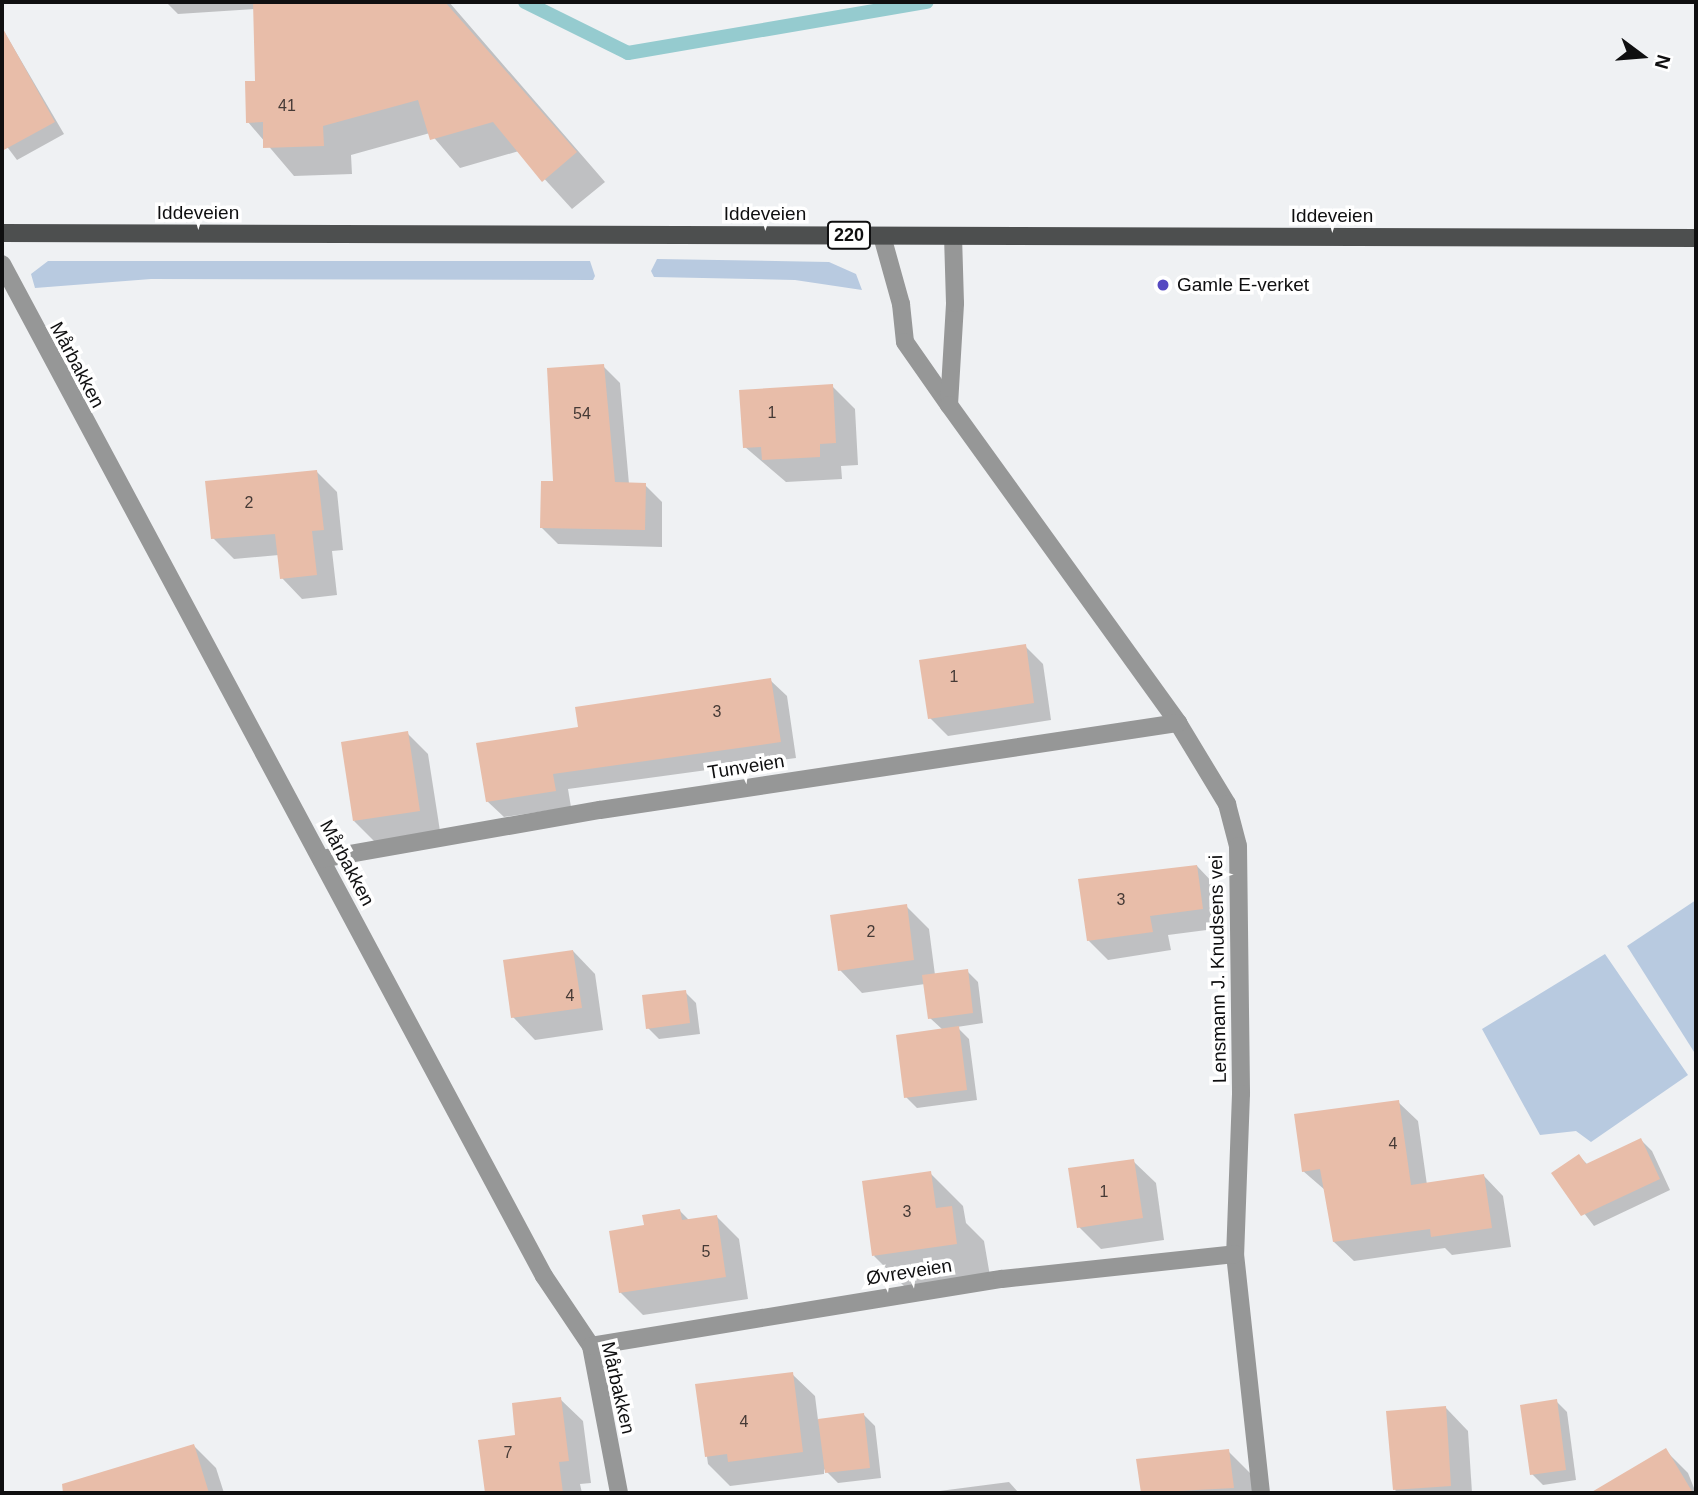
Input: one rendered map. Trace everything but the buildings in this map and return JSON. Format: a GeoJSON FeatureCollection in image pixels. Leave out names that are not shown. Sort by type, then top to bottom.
{"type":"FeatureCollection","features":[{"type":"Feature","properties":{"kind":"main road","name":"Iddeveien"},"geometry":{"type":"LineString","coordinates":[[2,233],[1696,238]]}},
{"type":"Feature","properties":{"kind":"street","name":"Lensmann J. Knudsens vei"},"geometry":{"type":"LineString","coordinates":[[882,236],[901,304],[905,342],[1178,723],[1227,804],[1238,846],[1241,1094],[1235,1254],[1261,1493]]}},
{"type":"Feature","properties":{"kind":"street"},"geometry":{"type":"LineString","coordinates":[[949,405],[955,303],[953,237]]}},
{"type":"Feature","properties":{"kind":"street","name":"Mårbakken"},"geometry":{"type":"LineString","coordinates":[[2,264],[544,1276],[591,1346],[618,1493]]}},
{"type":"Feature","properties":{"kind":"street","name":"Tunveien"},"geometry":{"type":"LineString","coordinates":[[321,859],[600,810],[1178,723]]}},
{"type":"Feature","properties":{"kind":"street","name":"Øvreveien"},"geometry":{"type":"LineString","coordinates":[[591,1346],[1002,1279],[1235,1254]]}},
{"type":"Feature","properties":{"kind":"shaded area"},"geometry":{"type":"Polygon","coordinates":[[[657,259],[829,262],[856,274],[862,290],[795,280],[654,277],[651,271],[657,259]]]}},
{"type":"Feature","properties":{"kind":"shaded area"},"geometry":{"type":"Polygon","coordinates":[[[48,261],[590,261],[595,276],[593,280],[151,279],[35,288],[31,274],[48,261]]]}},
{"type":"Feature","properties":{"kind":"shaded area"},"geometry":{"type":"Polygon","coordinates":[[[1696,900],[1696,1055],[1627,946],[1696,900]]]}},
{"type":"Feature","properties":{"kind":"shaded area"},"geometry":{"type":"Polygon","coordinates":[[[1605,954],[1688,1075],[1591,1142],[1576,1131],[1540,1135],[1482,1029],[1605,954]]]}},
{"type":"Feature","properties":{"kind":"waterway"},"geometry":{"type":"LineString","coordinates":[[525,2],[628,53],[927,2]]}},
{"type":"Feature","properties":{"kind":"place","name":"Gamle E-verket"},"geometry":{"type":"Point","coordinates":[1163,285]}}]}
